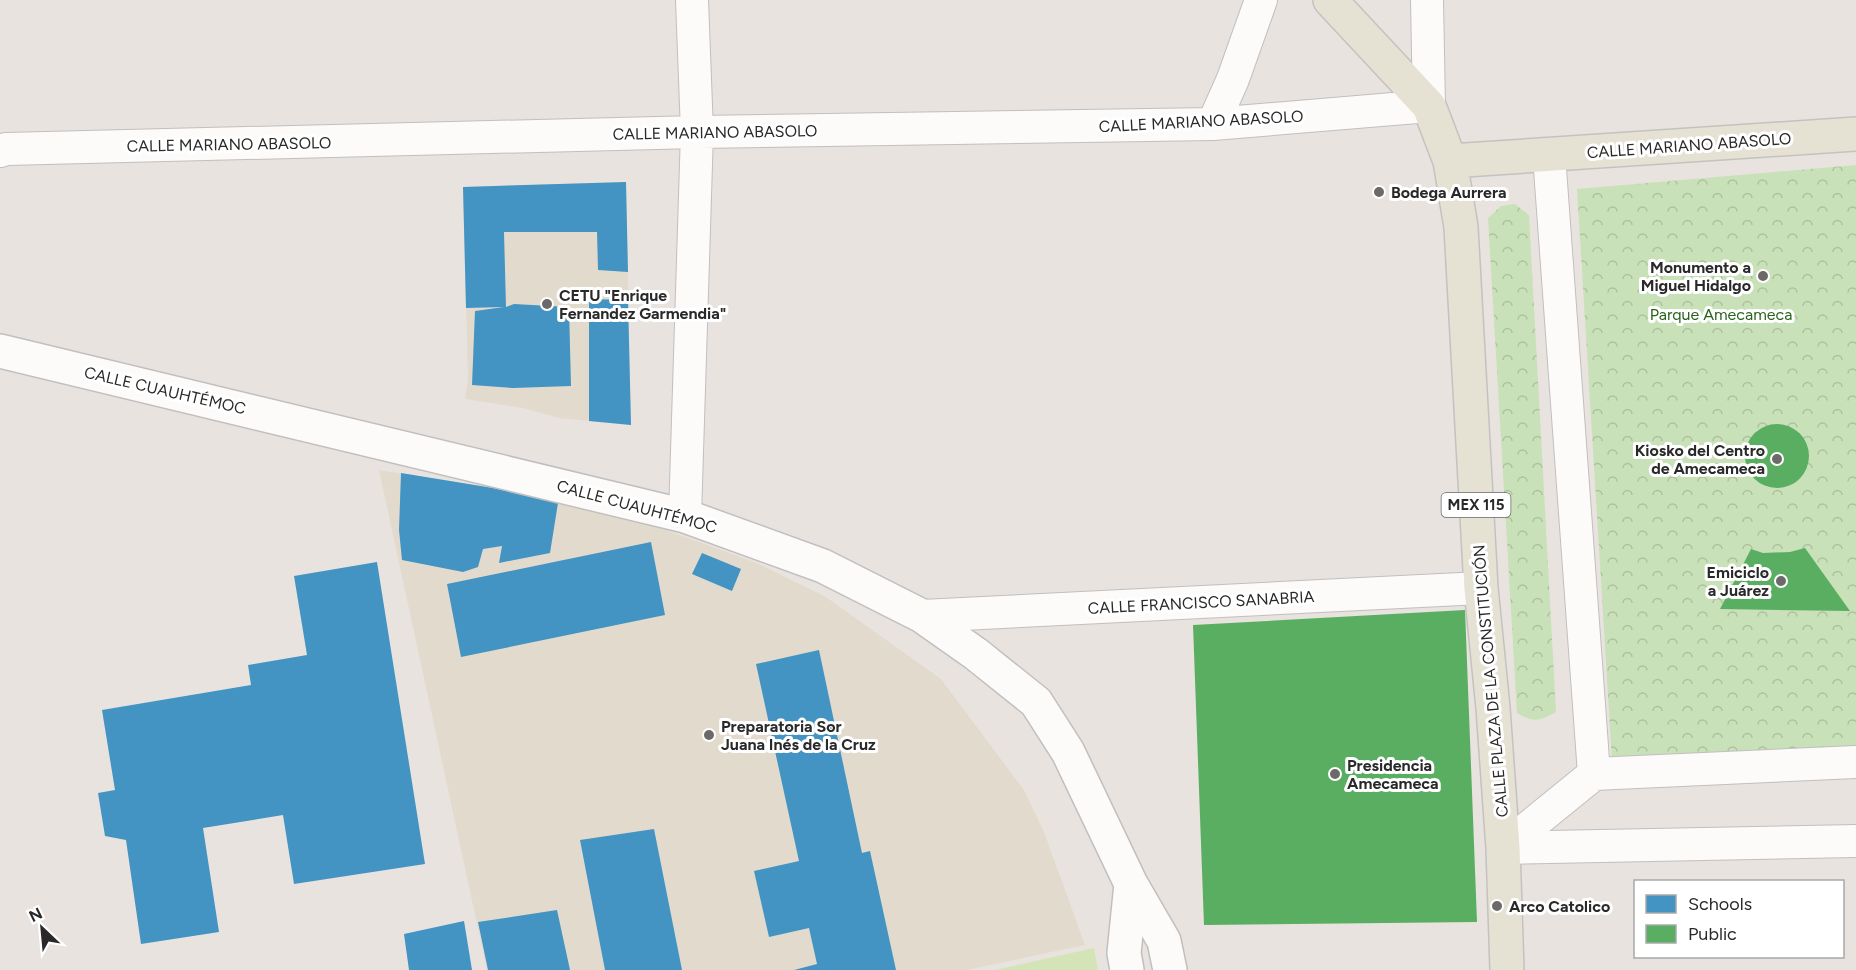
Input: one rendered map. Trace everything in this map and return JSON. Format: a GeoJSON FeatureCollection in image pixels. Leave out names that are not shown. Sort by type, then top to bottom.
{"type":"FeatureCollection","features":[{"type":"Feature","properties":{"kind":"main road","name":"MEX 115"},"geometry":{"type":"LineString","coordinates":[[1330,0],[1429,106],[1450,161]]}},
{"type":"Feature","properties":{"kind":"main road","name":"CALLE MARIANO ABASOLO"},"geometry":{"type":"LineString","coordinates":[[1450,161],[1856,134]]}},
{"type":"Feature","properties":{"kind":"main road","name":"CALLE PLAZA DE LA CONSTITUCIÓN"},"geometry":{"type":"LineString","coordinates":[[1450,161],[1461,227],[1481,588],[1493,708],[1503,848]]}},
{"type":"Feature","properties":{"kind":"main road","name":"CALLE CUAUHTÉMOC"},"geometry":{"type":"LineString","coordinates":[[0,351],[685,516],[823,566],[922,616],[976,654],[1036,702],[1068,752],[1131,884],[1164,941],[1170,970]]}},
{"type":"Feature","properties":{"kind":"main road","name":"MEX 115"},"geometry":{"type":"LineString","coordinates":[[1503,848],[1507,970]]}},
{"type":"Feature","properties":{"kind":"main road"},"geometry":{"type":"LineString","coordinates":[[1127,970],[1124,953],[1131,884]]}},
{"type":"Feature","properties":{"kind":"street"},"geometry":{"type":"LineString","coordinates":[[685,516],[696,132],[692,0]]}},
{"type":"Feature","properties":{"kind":"street"},"geometry":{"type":"LineString","coordinates":[[1213,124],[1233,79],[1261,0]]}},
{"type":"Feature","properties":{"kind":"street"},"geometry":{"type":"LineString","coordinates":[[1427,0],[1429,106]]}},
{"type":"Feature","properties":{"kind":"street","name":"CALLE MARIANO ABASOLO"},"geometry":{"type":"LineString","coordinates":[[2,148],[696,132],[1213,124],[1429,106]]}},
{"type":"Feature","properties":{"kind":"street"},"geometry":{"type":"LineString","coordinates":[[1549,155],[1594,774]]}},
{"type":"Feature","properties":{"kind":"street","name":"CALLE FRANCISCO SANABRIA"},"geometry":{"type":"LineString","coordinates":[[922,616],[1481,588]]}},
{"type":"Feature","properties":{"kind":"street"},"geometry":{"type":"LineString","coordinates":[[1503,848],[1594,774],[1856,762]]}},
{"type":"Feature","properties":{"kind":"street"},"geometry":{"type":"LineString","coordinates":[[1503,848],[1856,840]]}},
{"type":"Feature","properties":{"kind":"shaded area","name":"CETU \"Enrique Fernandez Garmendia\""},"geometry":{"type":"Polygon","coordinates":[[[626,182],[631,425],[559,418],[523,408],[465,399],[468,379],[463,187],[626,182]]]}},
{"type":"Feature","properties":{"kind":"shaded area","name":"Preparatoria Sor Juana Inés de la Cruz"},"geometry":{"type":"Polygon","coordinates":[[[379,470],[493,488],[666,530],[757,563],[826,597],[941,679],[1024,790],[1044,832],[1085,945],[967,970],[487,970],[379,470]]]}},
{"type":"Feature","properties":{"kind":"green space","name":"Parque Amecameca"},"geometry":{"type":"Polygon","coordinates":[[[1856,165],[1856,750],[1612,761],[1577,189],[1856,165]]]}},
{"type":"Feature","properties":{"kind":"green space"},"geometry":{"type":"Polygon","coordinates":[[[1515,204],[1529,215],[1556,712],[1537,720],[1517,713],[1488,218],[1501,206],[1515,204]]]}},
{"type":"Feature","properties":{"kind":"green space"},"geometry":{"type":"Polygon","coordinates":[[[1094,948],[1098,970],[995,970],[1094,948]]]}},
{"type":"Feature","properties":{"kind":"building: Schools"},"geometry":{"type":"Polygon","coordinates":[[[626,182],[628,272],[598,270],[597,232],[504,232],[506,307],[514,304],[569,307],[571,386],[513,388],[472,385],[475,311],[504,307],[466,308],[463,187],[626,182]]]}},
{"type":"Feature","properties":{"kind":"building: Schools"},"geometry":{"type":"Polygon","coordinates":[[[589,299],[628,300],[631,425],[589,421],[589,299]]]}},
{"type":"Feature","properties":{"kind":"building: Schools"},"geometry":{"type":"Polygon","coordinates":[[[401,473],[493,488],[558,503],[550,553],[499,563],[502,546],[483,549],[478,567],[463,572],[402,560],[399,530],[401,473]]]}},
{"type":"Feature","properties":{"kind":"building: Schools"},"geometry":{"type":"Polygon","coordinates":[[[651,542],[665,615],[461,657],[447,584],[651,542]]]}},
{"type":"Feature","properties":{"kind":"building: Schools"},"geometry":{"type":"Polygon","coordinates":[[[702,553],[741,569],[732,591],[692,574],[702,553]]]}},
{"type":"Feature","properties":{"kind":"building: Schools"},"geometry":{"type":"Polygon","coordinates":[[[377,562],[425,864],[294,884],[283,815],[203,828],[219,932],[141,944],[126,840],[105,836],[98,793],[115,790],[102,710],[251,685],[248,665],[307,655],[294,576],[377,562]]]}},
{"type":"Feature","properties":{"kind":"building: Schools"},"geometry":{"type":"Polygon","coordinates":[[[819,650],[862,853],[870,851],[896,970],[794,970],[817,964],[809,928],[769,937],[754,871],[799,861],[756,664],[819,650]]]}},
{"type":"Feature","properties":{"kind":"building: Schools"},"geometry":{"type":"Polygon","coordinates":[[[654,829],[682,970],[605,970],[580,840],[654,829]]]}},
{"type":"Feature","properties":{"kind":"building: Schools"},"geometry":{"type":"Polygon","coordinates":[[[557,910],[570,970],[488,970],[478,922],[557,910]]]}},
{"type":"Feature","properties":{"kind":"building: Schools"},"geometry":{"type":"Polygon","coordinates":[[[464,921],[472,970],[409,970],[404,934],[464,921]]]}},
{"type":"Feature","properties":{"kind":"building: Public","name":"Kiosko del Centro de Amecameca"},"geometry":{"type":"Polygon","coordinates":[[[1777,424],[1800,433],[1809,456],[1800,479],[1777,488],[1754,479],[1745,456],[1754,433],[1777,424]]]}},
{"type":"Feature","properties":{"kind":"building: Public","name":"Emiciclo a Juárez"},"geometry":{"type":"Polygon","coordinates":[[[1805,548],[1850,611],[1720,609],[1751,549],[1763,553],[1790,552],[1805,548]]]}},
{"type":"Feature","properties":{"kind":"building: Public","name":"Presidencia Amecameca"},"geometry":{"type":"Polygon","coordinates":[[[1465,610],[1477,922],[1204,925],[1193,625],[1465,610]]]}},
{"type":"Feature","properties":{"kind":"place","name":"Bodega Aurrera"},"geometry":{"type":"Point","coordinates":[1379,192]}},
{"type":"Feature","properties":{"kind":"place","name":"Monumento a Miguel Hidalgo"},"geometry":{"type":"Point","coordinates":[1763,276]}},
{"type":"Feature","properties":{"kind":"place","name":"CETU \"Enrique Fernandez Garmendia\""},"geometry":{"type":"Point","coordinates":[547,304]}},
{"type":"Feature","properties":{"kind":"place","name":"Kiosko del Centro de Amecameca"},"geometry":{"type":"Point","coordinates":[1777,459]}},
{"type":"Feature","properties":{"kind":"place","name":"Emiciclo a Juárez"},"geometry":{"type":"Point","coordinates":[1781,581]}},
{"type":"Feature","properties":{"kind":"place","name":"Preparatoria Sor Juana Inés de la Cruz"},"geometry":{"type":"Point","coordinates":[709,735]}},
{"type":"Feature","properties":{"kind":"place","name":"Presidencia Amecameca"},"geometry":{"type":"Point","coordinates":[1335,774]}},
{"type":"Feature","properties":{"kind":"place","name":"Arco Catolico"},"geometry":{"type":"Point","coordinates":[1497,906]}}]}
